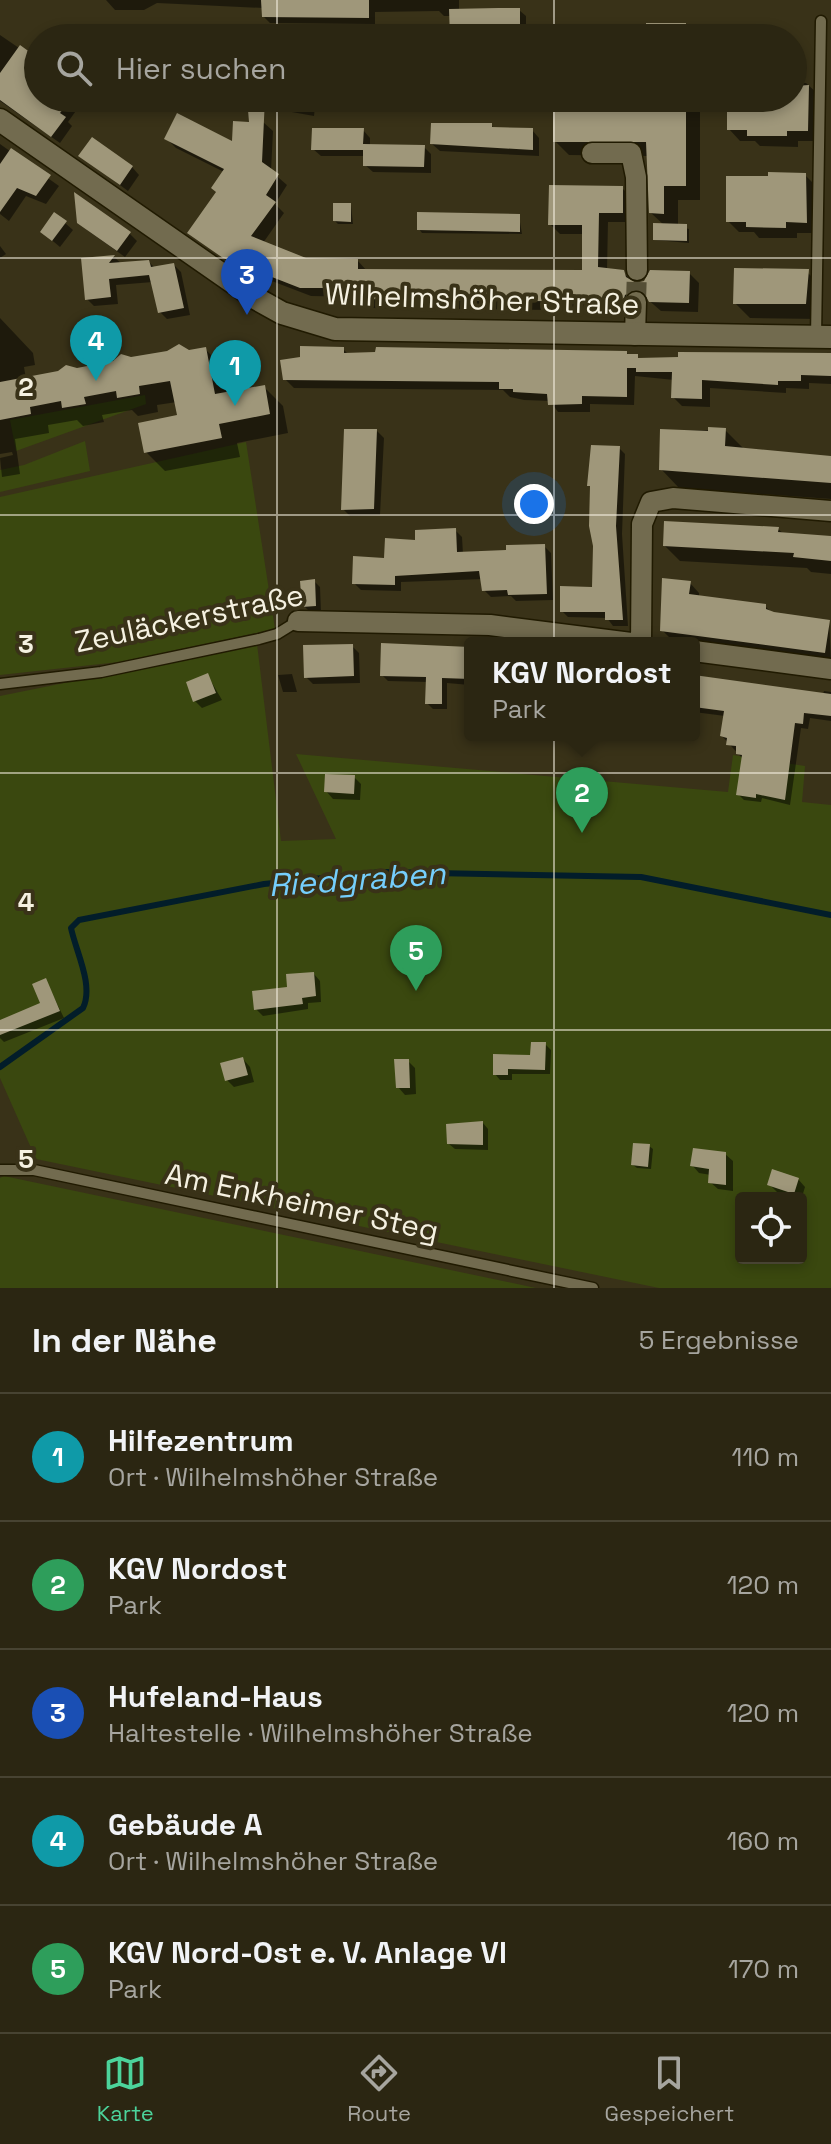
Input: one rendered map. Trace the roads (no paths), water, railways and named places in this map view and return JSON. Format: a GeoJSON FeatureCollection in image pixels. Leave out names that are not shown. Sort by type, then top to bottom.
{"type":"FeatureCollection","features":[{"type":"Feature","properties":{"kind":"main road","name":"Wilhelmshöher Straße"},"geometry":{"type":"LineString","coordinates":[[0,120],[257,299],[305,321],[335,329],[824,337]]}},
{"type":"Feature","properties":{"kind":"street"},"geometry":{"type":"LineString","coordinates":[[592,153],[631,153],[636,177],[637,270]]}},
{"type":"Feature","properties":{"kind":"street"},"geometry":{"type":"LineString","coordinates":[[635,335],[636,302]]}},
{"type":"Feature","properties":{"kind":"street"},"geometry":{"type":"LineString","coordinates":[[641,637],[642,524],[651,502],[673,498],[831,511]]}},
{"type":"Feature","properties":{"kind":"street","name":"Zeuläckerstraße"},"geometry":{"type":"LineString","coordinates":[[298,621],[490,625],[584,637]]}},
{"type":"Feature","properties":{"kind":"street"},"geometry":{"type":"LineString","coordinates":[[700,652],[831,669]]}},
{"type":"Feature","properties":{"kind":"lane"},"geometry":{"type":"LineString","coordinates":[[821,21],[824,337]]}},
{"type":"Feature","properties":{"kind":"lane","name":"Zeuläckerstraße"},"geometry":{"type":"LineString","coordinates":[[0,684],[101,672],[259,639],[277,634],[298,621]]}},
{"type":"Feature","properties":{"kind":"lane","name":"Am Enkheimer Steg"},"geometry":{"type":"LineString","coordinates":[[0,1170],[34,1170],[593,1288]]}},
{"type":"Feature","properties":{"kind":"waterway","name":"Riedgraben"},"geometry":{"type":"LineString","coordinates":[[0,1067],[83,1008],[85,979],[71,928],[79,920],[264,884],[382,872],[641,877],[831,915]]}},
{"type":"Feature","properties":{"kind":"tunnel"},"geometry":{"type":"LineString","coordinates":[[636,302],[637,270]]}},
{"type":"Feature","properties":{"kind":"place","name":"Hufeland-Haus"},"geometry":{"type":"Point","coordinates":[247,315]}},
{"type":"Feature","properties":{"kind":"place","name":"Gebäude A"},"geometry":{"type":"Point","coordinates":[96,381]}},
{"type":"Feature","properties":{"kind":"place","name":"Hilfezentrum"},"geometry":{"type":"Point","coordinates":[235,406]}},
{"type":"Feature","properties":{"kind":"place","name":"KGV Nordost"},"geometry":{"type":"Point","coordinates":[582,833]}},
{"type":"Feature","properties":{"kind":"place","name":"KGV Nord-Ost e. V. Anlage VI"},"geometry":{"type":"Point","coordinates":[416,991]}}]}
